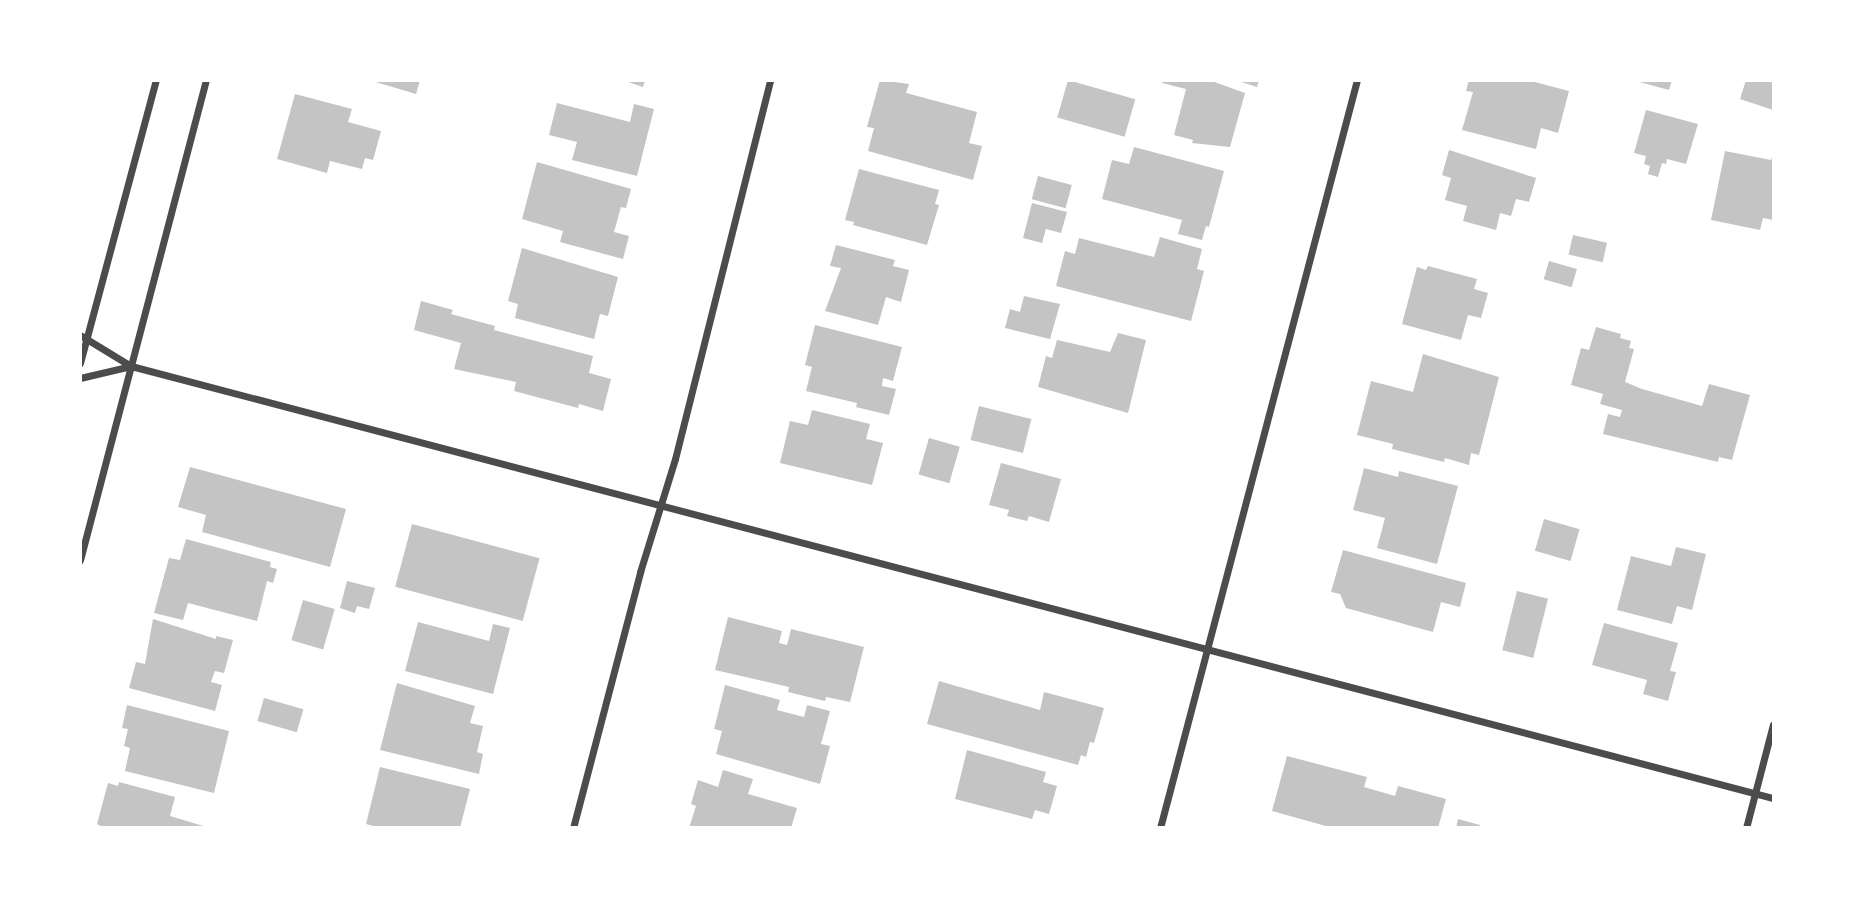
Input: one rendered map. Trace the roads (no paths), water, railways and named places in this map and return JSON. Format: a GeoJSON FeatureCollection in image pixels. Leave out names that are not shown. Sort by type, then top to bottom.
{"type":"FeatureCollection","features":[{"type":"Feature","properties":{"kind":"street"},"geometry":{"type":"LineString","coordinates":[[80,363],[84,336],[156,80]]}},
{"type":"Feature","properties":{"kind":"street"},"geometry":{"type":"LineString","coordinates":[[80,560],[206,80]]}},
{"type":"Feature","properties":{"kind":"street"},"geometry":{"type":"LineString","coordinates":[[573,828],[640,572],[662,505],[770,80]]}},
{"type":"Feature","properties":{"kind":"street"},"geometry":{"type":"LineString","coordinates":[[1160,828],[1357,80]]}},
{"type":"Feature","properties":{"kind":"street"},"geometry":{"type":"LineString","coordinates":[[84,336],[131,366],[1773,799]]}},
{"type":"Feature","properties":{"kind":"street"},"geometry":{"type":"LineString","coordinates":[[80,378],[131,366]]}},
{"type":"Feature","properties":{"kind":"street"},"geometry":{"type":"LineString","coordinates":[[1746,828],[1773,724]]}}]}
